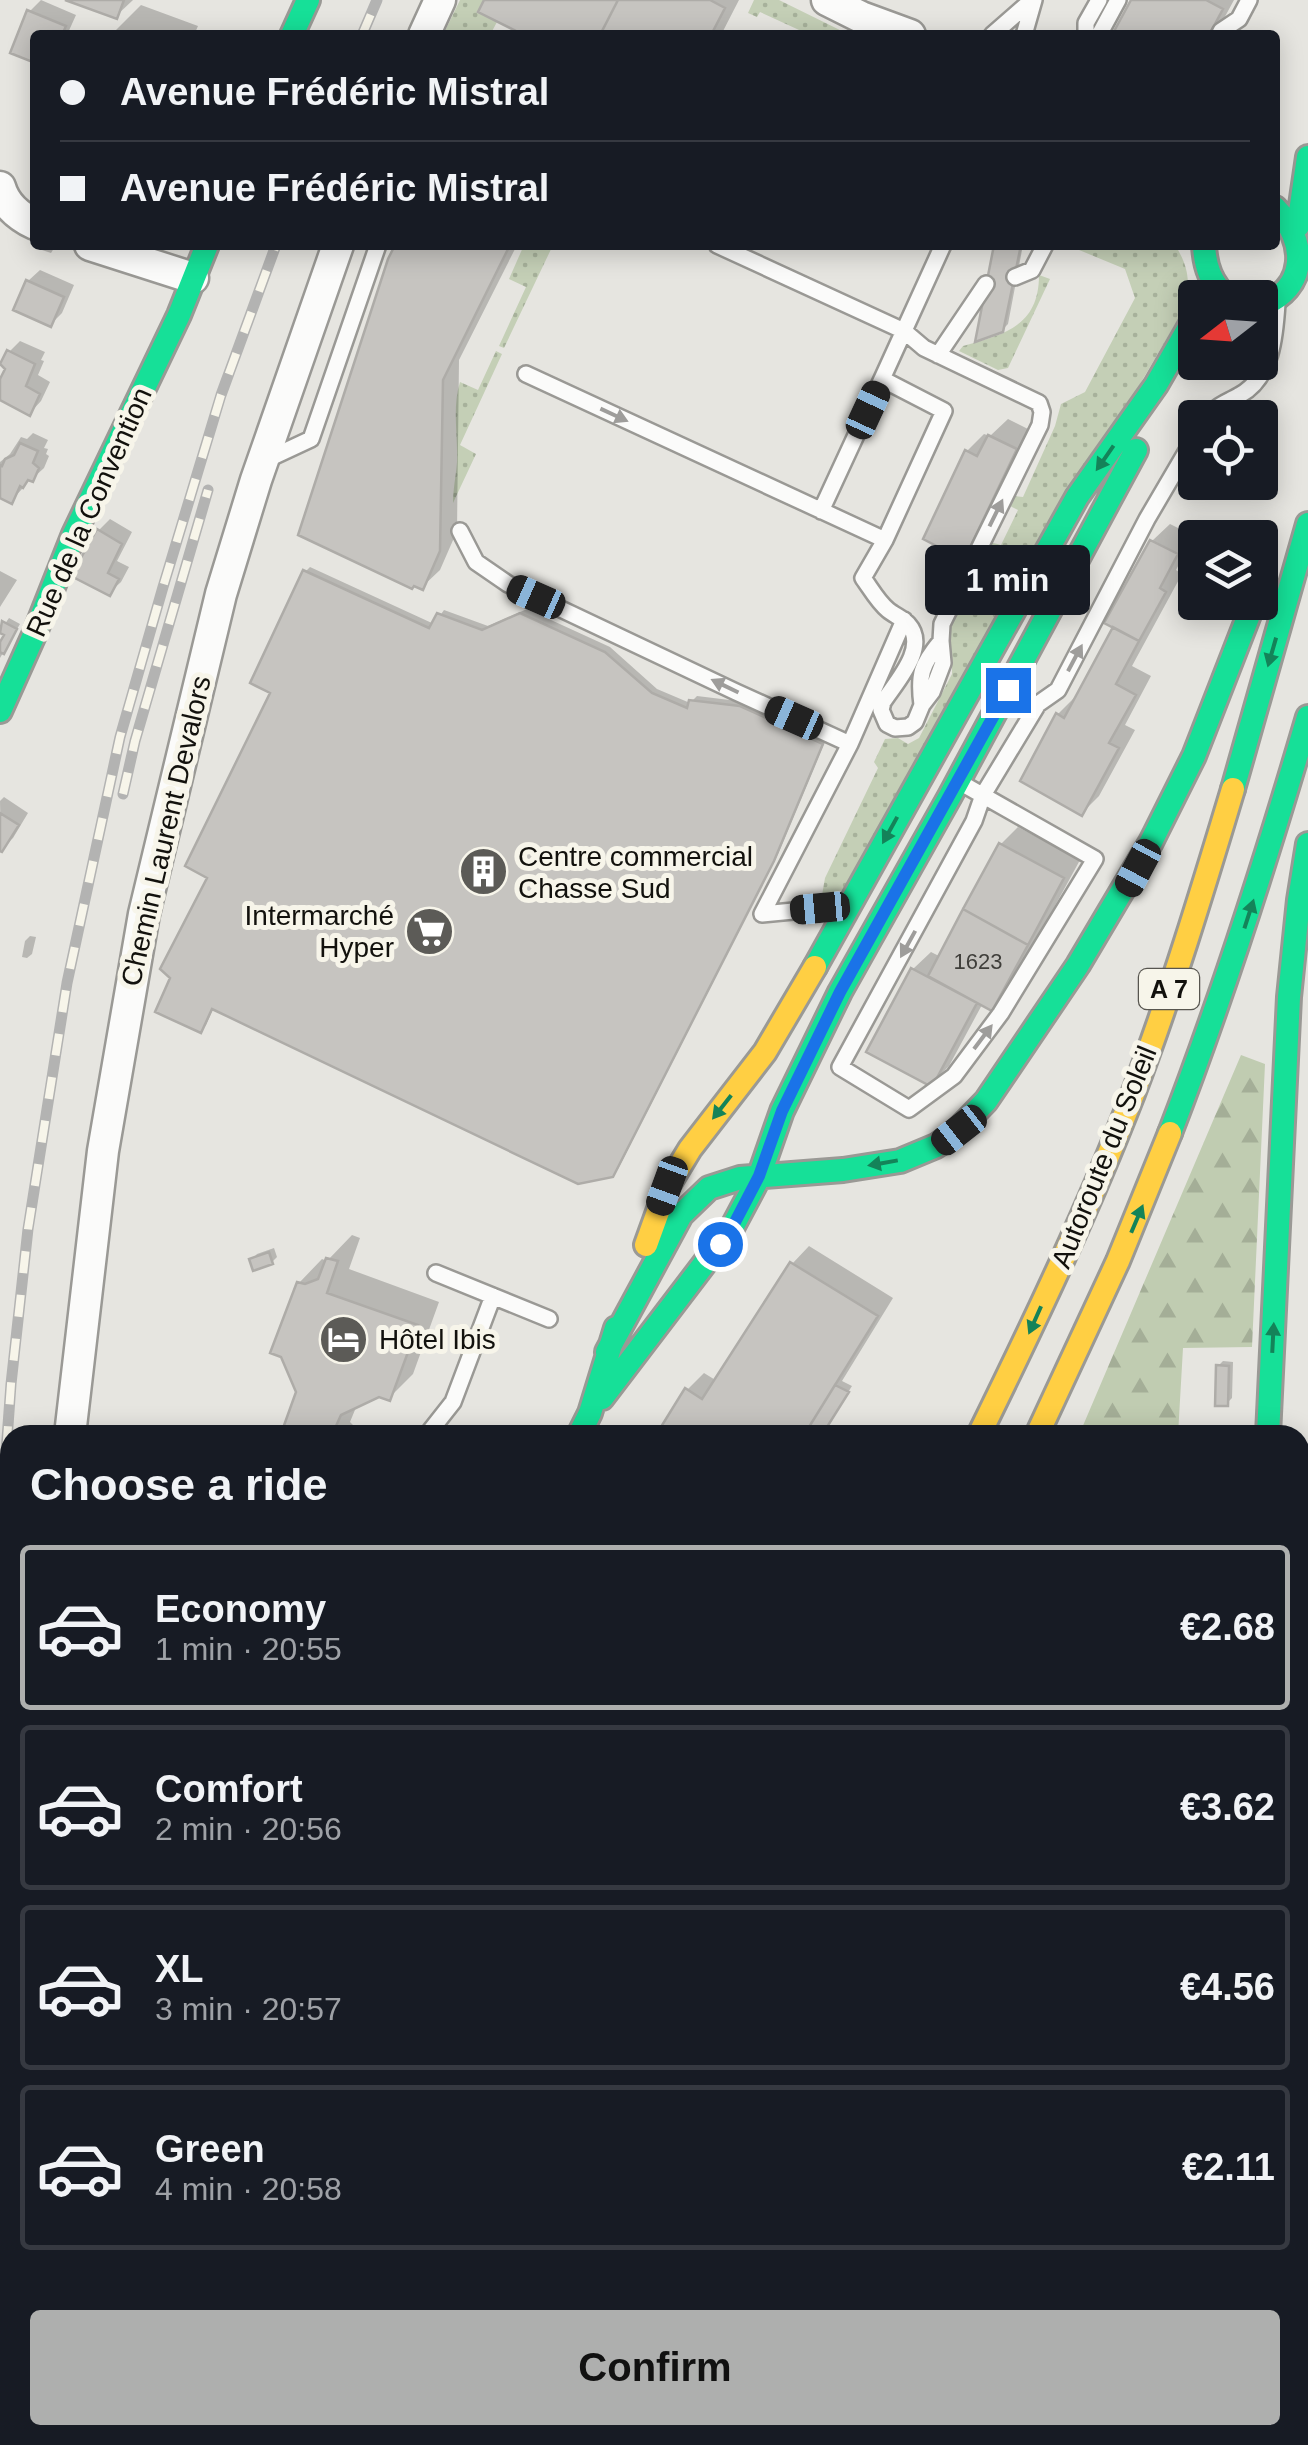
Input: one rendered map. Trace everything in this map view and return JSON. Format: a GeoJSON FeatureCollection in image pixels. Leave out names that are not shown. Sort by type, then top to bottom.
{"type":"FeatureCollection","features":[{"type":"Feature","properties":{"kind":"main road"},"geometry":{"type":"LineString","coordinates":[[294,30],[308,0]]}},
{"type":"Feature","properties":{"kind":"main road"},"geometry":{"type":"LineString","coordinates":[[1282,173],[1308,135]]}},
{"type":"Feature","properties":{"kind":"main road"},"geometry":{"type":"LineString","coordinates":[[1298,226],[1308,158]]}},
{"type":"Feature","properties":{"kind":"main road"},"geometry":{"type":"LineString","coordinates":[[1278,300],[1297,286],[1307,263],[1307,250],[1298,226],[1280,211]]}},
{"type":"Feature","properties":{"kind":"main road","name":"Rue de la Convention"},"geometry":{"type":"LineString","coordinates":[[0,710],[74,534],[205,250]]}},
{"type":"Feature","properties":{"kind":"main road"},"geometry":{"type":"LineString","coordinates":[[1202,280],[1203,255]]}},
{"type":"Feature","properties":{"kind":"main road"},"geometry":{"type":"LineString","coordinates":[[1203,255],[1211,280]]}},
{"type":"Feature","properties":{"kind":"main road"},"geometry":{"type":"LineString","coordinates":[[585,1425],[667,1186],[690,1148],[788,1016],[1077,498],[1156,386],[1178,347]]}},
{"type":"Feature","properties":{"kind":"main road"},"geometry":{"type":"LineString","coordinates":[[590,1413],[733,1226],[759,1176],[782,1111],[840,992],[1178,378]]}},
{"type":"Feature","properties":{"kind":"main road"},"geometry":{"type":"LineString","coordinates":[[1278,559],[1308,504]]}},
{"type":"Feature","properties":{"kind":"main road","name":"Autoroute du Soleil"},"geometry":{"type":"LineString","coordinates":[[984,1425],[1089,1200],[1150,1048],[1198,905],[1308,524]]}},
{"type":"Feature","properties":{"kind":"main road"},"geometry":{"type":"LineString","coordinates":[[607,1352],[681,1215],[714,1185],[759,1176],[877,1166],[912,1158],[936,1147],[970,1118],[1003,1078],[1096,941],[1150,846],[1185,775],[1247,620]]}},
{"type":"Feature","properties":{"kind":"main road","name":"Autoroute du Soleil"},"geometry":{"type":"LineString","coordinates":[[1042,1425],[1136,1223],[1197,1067],[1248,918],[1308,718]]}},
{"type":"Feature","properties":{"kind":"main road"},"geometry":{"type":"LineString","coordinates":[[1300,746],[1306,791]]}},
{"type":"Feature","properties":{"kind":"main road"},"geometry":{"type":"LineString","coordinates":[[1268,1425],[1288,1016],[1308,844]]}},
{"type":"Feature","properties":{"kind":"main road"},"geometry":{"type":"LineString","coordinates":[[770,1145],[778,1157],[792,1164],[824,1170]]}},
{"type":"Feature","properties":{"kind":"main road"},"geometry":{"type":"LineString","coordinates":[[681,1215],[703,1206],[728,1215],[733,1226]]}},
{"type":"Feature","properties":{"kind":"street"},"geometry":{"type":"LineString","coordinates":[[426,30],[440,0]]}},
{"type":"Feature","properties":{"kind":"street"},"geometry":{"type":"LineString","coordinates":[[826,0],[896,30]]}},
{"type":"Feature","properties":{"kind":"street"},"geometry":{"type":"LineString","coordinates":[[861,17],[880,30]]}},
{"type":"Feature","properties":{"kind":"street"},"geometry":{"type":"LineString","coordinates":[[1,198],[30,222]]}},
{"type":"Feature","properties":{"kind":"street"},"geometry":{"type":"LineString","coordinates":[[106,250],[194,278]]}},
{"type":"Feature","properties":{"kind":"street","name":"Chemin Laurent Devalors"},"geometry":{"type":"LineString","coordinates":[[71,1425],[103,1151],[144,914],[222,594],[336,250]]}},
{"type":"Feature","properties":{"kind":"lane"},"geometry":{"type":"LineString","coordinates":[[998,30],[1033,0]]}},
{"type":"Feature","properties":{"kind":"lane"},"geometry":{"type":"LineString","coordinates":[[1025,30],[1033,0]]}},
{"type":"Feature","properties":{"kind":"lane"},"geometry":{"type":"LineString","coordinates":[[1086,30],[1099,0]]}},
{"type":"Feature","properties":{"kind":"lane"},"geometry":{"type":"LineString","coordinates":[[1102,30],[1118,0]]}},
{"type":"Feature","properties":{"kind":"lane"},"geometry":{"type":"LineString","coordinates":[[1222,30],[1239,19],[1249,0]]}},
{"type":"Feature","properties":{"kind":"lane"},"geometry":{"type":"LineString","coordinates":[[263,462],[311,439],[376,250]]}},
{"type":"Feature","properties":{"kind":"lane"},"geometry":{"type":"LineString","coordinates":[[728,250],[904,331],[924,348],[1039,403],[1040,425],[942,624],[943,663],[932,692],[915,722],[895,728],[882,718],[881,710],[910,659],[914,635],[904,620],[885,608],[863,578],[885,540],[944,411],[882,380]]}},
{"type":"Feature","properties":{"kind":"lane"},"geometry":{"type":"LineString","coordinates":[[821,511],[940,250]]}},
{"type":"Feature","properties":{"kind":"lane"},"geometry":{"type":"LineString","coordinates":[[1015,277],[1032,270],[1042,250]]}},
{"type":"Feature","properties":{"kind":"lane"},"geometry":{"type":"LineString","coordinates":[[938,355],[986,284]]}},
{"type":"Feature","properties":{"kind":"lane"},"geometry":{"type":"LineString","coordinates":[[526,374],[885,540]]}},
{"type":"Feature","properties":{"kind":"lane"},"geometry":{"type":"LineString","coordinates":[[1231,400],[1258,380]]}},
{"type":"Feature","properties":{"kind":"lane"},"geometry":{"type":"LineString","coordinates":[[918,782],[984,795],[1095,860],[1002,1013],[954,1076],[910,1109],[840,1067],[974,821],[984,795],[1038,704],[1058,690],[1178,467]]}},
{"type":"Feature","properties":{"kind":"lane"},"geometry":{"type":"LineString","coordinates":[[460,531],[476,562],[508,584],[850,744]]}},
{"type":"Feature","properties":{"kind":"lane"},"geometry":{"type":"LineString","coordinates":[[848,906],[762,914],[850,744],[904,620]]}},
{"type":"Feature","properties":{"kind":"lane"},"geometry":{"type":"LineString","coordinates":[[941,739],[972,756]]}},
{"type":"Feature","properties":{"kind":"lane"},"geometry":{"type":"LineString","coordinates":[[436,1272],[549,1319]]}},
{"type":"Feature","properties":{"kind":"lane"},"geometry":{"type":"LineString","coordinates":[[435,1425],[453,1402],[494,1296]]}},
{"type":"Feature","properties":{"kind":"green space"},"geometry":{"type":"Polygon","coordinates":[[[460,0],[484,0],[478,12],[497,22],[493,30],[445,30],[460,0]]]}},
{"type":"Feature","properties":{"kind":"green space"},"geometry":{"type":"Polygon","coordinates":[[[754,0],[779,0],[840,30],[799,30],[760,12],[757,17],[748,13],[754,0]]]}},
{"type":"Feature","properties":{"kind":"green space"},"geometry":{"type":"Polygon","coordinates":[[[522,250],[551,250],[504,348],[499,346],[526,287],[509,279],[522,250]]]}},
{"type":"Feature","properties":{"kind":"green space"},"geometry":{"type":"Polygon","coordinates":[[[1079,250],[1178,250],[1187,280],[1178,280],[1178,319],[843,890],[822,895],[825,878],[878,768],[874,762],[885,739],[898,738],[908,744],[919,738],[952,674],[948,634],[990,542],[1001,545],[1018,510],[1008,505],[1013,496],[1023,497],[1061,404],[1085,392],[1135,298],[1125,269],[1079,250]]]}},
{"type":"Feature","properties":{"kind":"green space"},"geometry":{"type":"Polygon","coordinates":[[[1039,275],[1050,279],[1008,368],[998,370],[959,351],[963,346],[1006,332],[1026,317],[1033,306],[1039,275]]]}},
{"type":"Feature","properties":{"kind":"green space"},"geometry":{"type":"Polygon","coordinates":[[[496,351],[502,354],[460,445],[476,454],[453,503],[460,382],[478,390],[496,351]]]}},
{"type":"Feature","properties":{"kind":"green space"},"geometry":{"type":"Polygon","coordinates":[[[1241,1055],[1265,1064],[1252,1347],[1183,1348],[1179,1425],[1083,1425],[1241,1055]]]}},
{"type":"Feature","properties":{"kind":"building"},"geometry":{"type":"Polygon","coordinates":[[[65,0],[124,0],[117,19],[65,0]]]}},
{"type":"Feature","properties":{"kind":"building"},"geometry":{"type":"Polygon","coordinates":[[[484,0],[618,0],[603,30],[514,30],[478,12],[484,0]]]}},
{"type":"Feature","properties":{"kind":"building"},"geometry":{"type":"Polygon","coordinates":[[[618,0],[710,0],[725,8],[714,30],[603,30],[618,0]]]}},
{"type":"Feature","properties":{"kind":"building"},"geometry":{"type":"Polygon","coordinates":[[[1131,0],[1206,0],[1223,9],[1212,30],[1115,30],[1131,0]]]}},
{"type":"Feature","properties":{"kind":"building"},"geometry":{"type":"Polygon","coordinates":[[[27,10],[66,26],[64,30],[30,30],[30,61],[10,53],[27,10]]]}},
{"type":"Feature","properties":{"kind":"building"},"geometry":{"type":"Polygon","coordinates":[[[392,250],[508,250],[443,380],[440,551],[423,590],[414,586],[412,589],[298,535],[392,250]]]}},
{"type":"Feature","properties":{"kind":"building"},"geometry":{"type":"Polygon","coordinates":[[[993,250],[1020,250],[1003,332],[975,342],[993,250]]]}},
{"type":"Feature","properties":{"kind":"building"},"geometry":{"type":"Polygon","coordinates":[[[26,280],[64,297],[51,327],[13,310],[26,280]]]}},
{"type":"Feature","properties":{"kind":"building"},"geometry":{"type":"Polygon","coordinates":[[[7,350],[35,364],[26,386],[40,394],[30,416],[0,400],[0,379],[5,369],[0,364],[7,350]]]}},
{"type":"Feature","properties":{"kind":"building"},"geometry":{"type":"Polygon","coordinates":[[[988,435],[1017,449],[964,560],[923,539],[965,450],[977,456],[988,435]]]}},
{"type":"Feature","properties":{"kind":"building"},"geometry":{"type":"Polygon","coordinates":[[[20,443],[38,451],[33,463],[39,468],[33,482],[28,480],[23,488],[20,486],[12,504],[0,498],[0,465],[14,455],[20,443]]]}},
{"type":"Feature","properties":{"kind":"building"},"geometry":{"type":"Polygon","coordinates":[[[97,529],[122,544],[108,573],[119,579],[110,596],[71,576],[97,529]]]}},
{"type":"Feature","properties":{"kind":"building"},"geometry":{"type":"Polygon","coordinates":[[[1150,540],[1178,554],[1160,588],[1166,592],[1139,641],[1104,623],[1150,540]]]}},
{"type":"Feature","properties":{"kind":"building","name":"Centre commercial Chasse Sud"},"geometry":{"type":"Polygon","coordinates":[[[303,570],[429,628],[437,613],[482,630],[520,613],[605,652],[652,693],[687,708],[689,700],[740,706],[823,744],[774,861],[613,1177],[578,1184],[212,1009],[201,1033],[155,1012],[170,978],[160,969],[207,878],[185,866],[270,693],[250,683],[303,570]]]}},
{"type":"Feature","properties":{"kind":"building"},"geometry":{"type":"Polygon","coordinates":[[[2,621],[17,629],[4,654],[0,652],[2,621]]]}},
{"type":"Feature","properties":{"kind":"building"},"geometry":{"type":"Polygon","coordinates":[[[1113,627],[1139,641],[1116,684],[1136,695],[1109,743],[1119,748],[1082,816],[1020,781],[1056,713],[1064,718],[1113,627]]]}},
{"type":"Feature","properties":{"kind":"building"},"geometry":{"type":"Polygon","coordinates":[[[0,813],[19,825],[2,852],[0,851],[0,813]]]}},
{"type":"Feature","properties":{"kind":"building"},"geometry":{"type":"Polygon","coordinates":[[[999,843],[1064,878],[1028,945],[963,909],[999,843]]]}},
{"type":"Feature","properties":{"kind":"building"},"geometry":{"type":"Polygon","coordinates":[[[963,909],[1028,945],[992,1011],[928,976],[963,909]]]}},
{"type":"Feature","properties":{"kind":"building"},"geometry":{"type":"Polygon","coordinates":[[[911,968],[977,1003],[932,1087],[866,1052],[911,968]]]}},
{"type":"Feature","properties":{"kind":"building"},"geometry":{"type":"Polygon","coordinates":[[[269,1252],[273,1264],[253,1271],[249,1259],[269,1252]]]}},
{"type":"Feature","properties":{"kind":"building","name":"Hôtel Ibis"},"geometry":{"type":"Polygon","coordinates":[[[326,1258],[338,1261],[327,1293],[418,1325],[390,1401],[379,1397],[341,1415],[336,1425],[284,1425],[296,1392],[281,1357],[270,1353],[297,1282],[305,1284],[318,1279],[326,1258]]]}},
{"type":"Feature","properties":{"kind":"building"},"geometry":{"type":"Polygon","coordinates":[[[790,1262],[878,1316],[810,1425],[662,1425],[685,1388],[702,1399],[790,1262]]]}},
{"type":"Feature","properties":{"kind":"building"},"geometry":{"type":"Polygon","coordinates":[[[1216,1365],[1229,1366],[1228,1406],[1215,1406],[1216,1365]]]}},
{"type":"Feature","properties":{"kind":"building"},"geometry":{"type":"Polygon","coordinates":[[[835,1385],[849,1392],[828,1425],[810,1425],[835,1385]]]}},
{"type":"Feature","properties":{"kind":"railway"},"geometry":{"type":"LineString","coordinates":[[364,30],[377,0]]}},
{"type":"Feature","properties":{"kind":"railway"},"geometry":{"type":"LineString","coordinates":[[8,1425],[28,1229],[67,983],[120,737],[221,395],[274,250]]}},
{"type":"Feature","properties":{"kind":"railway"},"geometry":{"type":"LineString","coordinates":[[123,794],[208,490]]}},
{"type":"Feature","properties":{"kind":"traffic: fast"},"geometry":{"type":"LineString","coordinates":[[294,30],[308,0]]}},
{"type":"Feature","properties":{"kind":"traffic: fast"},"geometry":{"type":"LineString","coordinates":[[1298,226],[1308,157]]}},
{"type":"Feature","properties":{"kind":"traffic: fast"},"geometry":{"type":"LineString","coordinates":[[1278,296],[1295,276],[1298,263],[1293,235],[1280,214]]}},
{"type":"Feature","properties":{"kind":"traffic: fast"},"geometry":{"type":"LineString","coordinates":[[0,711],[74,534],[179,315],[205,250]]}},
{"type":"Feature","properties":{"kind":"traffic: fast"},"geometry":{"type":"LineString","coordinates":[[1205,250],[1214,280]]}},
{"type":"Feature","properties":{"kind":"traffic: fast"},"geometry":{"type":"LineString","coordinates":[[815,967],[1077,497],[1156,385],[1178,347]]}},
{"type":"Feature","properties":{"kind":"traffic: fast"},"geometry":{"type":"LineString","coordinates":[[602,1398],[733,1226],[759,1177],[782,1111],[840,992],[1136,450]]}},
{"type":"Feature","properties":{"kind":"traffic: fast"},"geometry":{"type":"LineString","coordinates":[[1233,789],[1308,524]]}},
{"type":"Feature","properties":{"kind":"traffic: fast"},"geometry":{"type":"LineString","coordinates":[[607,1352],[681,1215],[709,1188],[740,1178],[900,1161],[955,1133],[986,1101],[1078,965],[1151,842],[1194,756],[1247,620]]}},
{"type":"Feature","properties":{"kind":"traffic: fast"},"geometry":{"type":"LineString","coordinates":[[1170,1133],[1244,926],[1308,717]]}},
{"type":"Feature","properties":{"kind":"traffic: fast"},"geometry":{"type":"LineString","coordinates":[[1268,1425],[1289,997],[1308,844]]}},
{"type":"Feature","properties":{"kind":"traffic: fast"},"geometry":{"type":"LineString","coordinates":[[584,1425],[616,1328]]}},
{"type":"Feature","properties":{"kind":"traffic: slow"},"geometry":{"type":"LineString","coordinates":[[984,1425],[1060,1266],[1133,1094],[1233,789]]}},
{"type":"Feature","properties":{"kind":"traffic: slow"},"geometry":{"type":"LineString","coordinates":[[646,1245],[667,1187],[690,1149],[765,1052],[815,967]]}},
{"type":"Feature","properties":{"kind":"traffic: slow"},"geometry":{"type":"LineString","coordinates":[[1042,1425],[1118,1261],[1170,1133]]}},
{"type":"Feature","properties":{"kind":"place","name":"Centre commercial Chasse Sud"},"geometry":{"type":"Point","coordinates":[483,872]}},
{"type":"Feature","properties":{"kind":"place","name":"Intermarché Hyper"},"geometry":{"type":"Point","coordinates":[429,931]}},
{"type":"Feature","properties":{"kind":"place","name":"Hôtel Ibis"},"geometry":{"type":"Point","coordinates":[344,1339]}},
{"type":"Feature","properties":{"kind":"route"},"geometry":{"type":"LineString","coordinates":[[720,1244],[759,1176],[782,1111],[840,992],[1008,690]]}}]}
